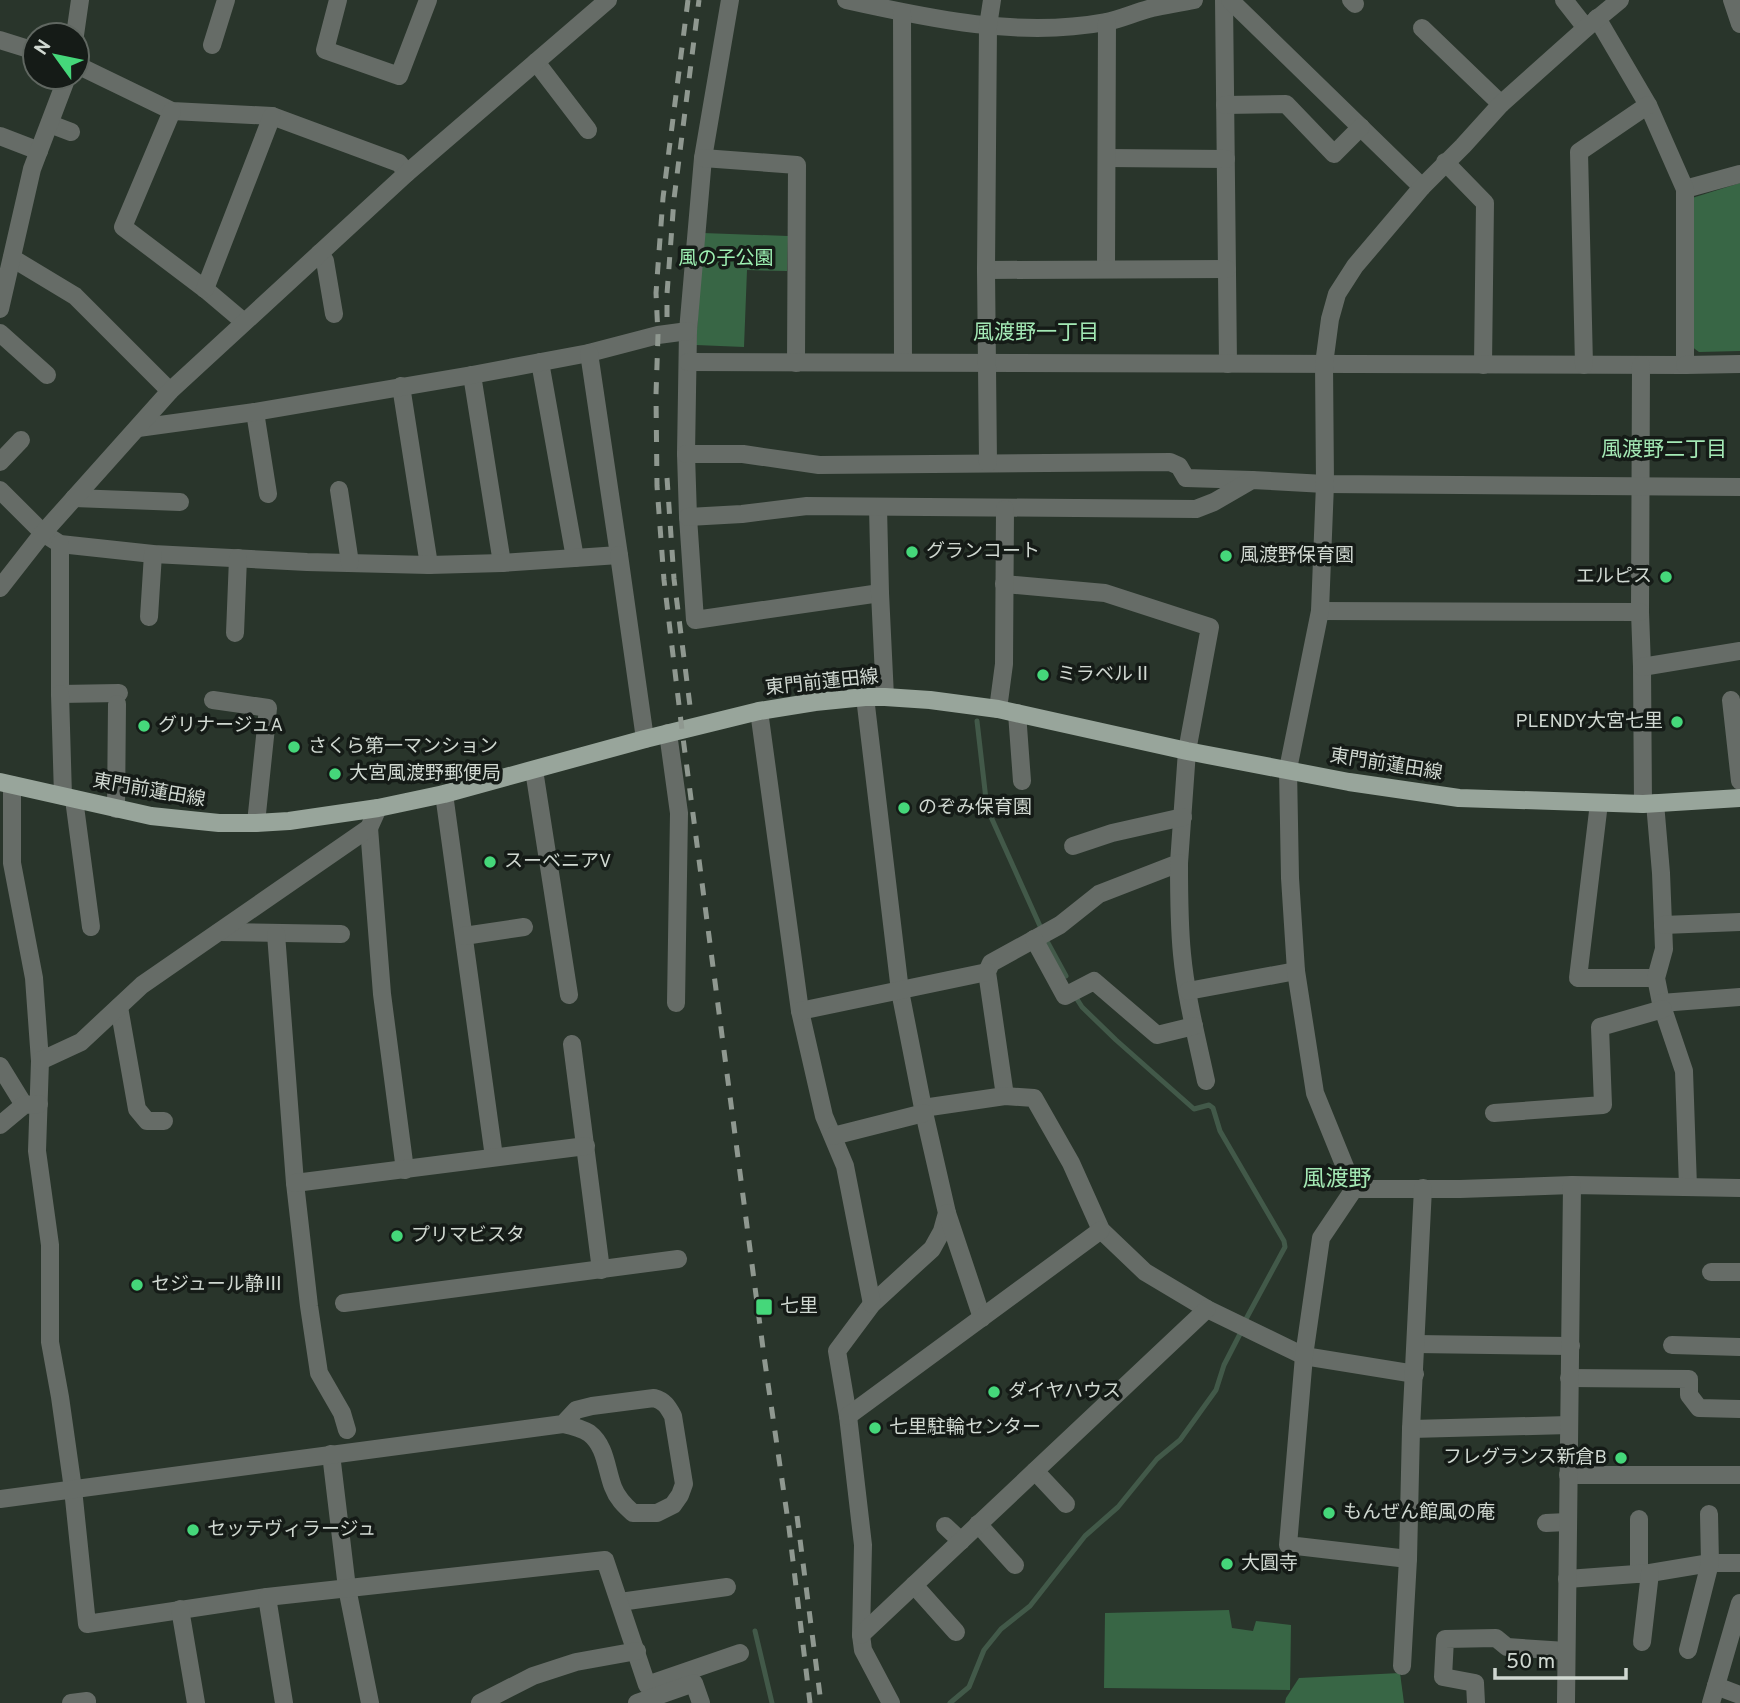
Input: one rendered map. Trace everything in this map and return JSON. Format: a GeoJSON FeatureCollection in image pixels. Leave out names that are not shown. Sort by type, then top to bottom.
{"type":"FeatureCollection","features":[{"type":"Feature","properties":{"kind":"main road","name":"東門前蓮田線"},"geometry":{"type":"LineString","coordinates":[[6,783],[116,809],[182,820],[256,823],[315,818],[444,794],[645,738],[759,711],[866,696],[930,700],[998,709],[1188,751],[1349,782],[1459,798],[1599,803],[1740,799]]}},
{"type":"Feature","properties":{"kind":"street"},"geometry":{"type":"LineString","coordinates":[[77,21],[80,0]]}},
{"type":"Feature","properties":{"kind":"street"},"geometry":{"type":"LineString","coordinates":[[212,45],[226,0]]}},
{"type":"Feature","properties":{"kind":"street"},"geometry":{"type":"LineString","coordinates":[[338,0],[325,50],[399,76],[428,0]]}},
{"type":"Feature","properties":{"kind":"street"},"geometry":{"type":"LineString","coordinates":[[0,588],[6,569],[43,533],[170,391],[407,173],[608,0]]}},
{"type":"Feature","properties":{"kind":"street"},"geometry":{"type":"LineString","coordinates":[[730,0],[703,158],[688,331],[686,454],[695,620],[880,593]]}},
{"type":"Feature","properties":{"kind":"street"},"geometry":{"type":"LineString","coordinates":[[846,0],[902,13],[988,26],[1043,29],[1107,22],[1153,4],[1194,0]]}},
{"type":"Feature","properties":{"kind":"street"},"geometry":{"type":"LineString","coordinates":[[988,463],[988,26],[992,0]]}},
{"type":"Feature","properties":{"kind":"street"},"geometry":{"type":"LineString","coordinates":[[1224,0],[1228,364]]}},
{"type":"Feature","properties":{"kind":"street"},"geometry":{"type":"LineString","coordinates":[[1230,0],[1422,187]]}},
{"type":"Feature","properties":{"kind":"street"},"geometry":{"type":"LineString","coordinates":[[1564,0],[1592,23],[1648,105],[1685,189],[1685,365]]}},
{"type":"Feature","properties":{"kind":"street"},"geometry":{"type":"LineString","coordinates":[[1354,1189],[1315,1093],[1296,971],[1290,878],[1288,769],[1320,611],[1325,484],[1324,363],[1330,319],[1337,294],[1355,266],[1422,187],[1501,104],[1620,0]]}},
{"type":"Feature","properties":{"kind":"street"},"geometry":{"type":"LineString","coordinates":[[1732,0],[1740,24]]}},
{"type":"Feature","properties":{"kind":"street"},"geometry":{"type":"LineString","coordinates":[[902,13],[903,362]]}},
{"type":"Feature","properties":{"kind":"street"},"geometry":{"type":"LineString","coordinates":[[1106,268],[1107,22]]}},
{"type":"Feature","properties":{"kind":"street"},"geometry":{"type":"LineString","coordinates":[[1422,29],[1501,104]]}},
{"type":"Feature","properties":{"kind":"street"},"geometry":{"type":"LineString","coordinates":[[0,40],[21,47]]}},
{"type":"Feature","properties":{"kind":"street"},"geometry":{"type":"LineString","coordinates":[[536,62],[588,130]]}},
{"type":"Feature","properties":{"kind":"street"},"geometry":{"type":"LineString","coordinates":[[91,72],[172,111],[272,116],[399,163],[407,173]]}},
{"type":"Feature","properties":{"kind":"street"},"geometry":{"type":"LineString","coordinates":[[0,309],[32,169],[61,91]]}},
{"type":"Feature","properties":{"kind":"street"},"geometry":{"type":"LineString","coordinates":[[1225,105],[1286,104],[1334,154],[1361,127]]}},
{"type":"Feature","properties":{"kind":"street"},"geometry":{"type":"LineString","coordinates":[[1584,365],[1579,152],[1648,105]]}},
{"type":"Feature","properties":{"kind":"street"},"geometry":{"type":"LineString","coordinates":[[172,111],[123,227],[244,322]]}},
{"type":"Feature","properties":{"kind":"street"},"geometry":{"type":"LineString","coordinates":[[205,289],[272,116]]}},
{"type":"Feature","properties":{"kind":"street"},"geometry":{"type":"LineString","coordinates":[[50,124],[71,132]]}},
{"type":"Feature","properties":{"kind":"street"},"geometry":{"type":"LineString","coordinates":[[0,136],[39,151]]}},
{"type":"Feature","properties":{"kind":"street"},"geometry":{"type":"LineString","coordinates":[[703,158],[797,165],[796,363]]}},
{"type":"Feature","properties":{"kind":"street"},"geometry":{"type":"LineString","coordinates":[[1107,158],[1226,159]]}},
{"type":"Feature","properties":{"kind":"street"},"geometry":{"type":"LineString","coordinates":[[1445,162],[1485,203],[1483,365]]}},
{"type":"Feature","properties":{"kind":"street"},"geometry":{"type":"LineString","coordinates":[[1685,189],[1740,174]]}},
{"type":"Feature","properties":{"kind":"street"},"geometry":{"type":"LineString","coordinates":[[320,253],[325,261],[334,314]]}},
{"type":"Feature","properties":{"kind":"street"},"geometry":{"type":"LineString","coordinates":[[12,258],[75,296],[170,391]]}},
{"type":"Feature","properties":{"kind":"street"},"geometry":{"type":"LineString","coordinates":[[986,270],[1227,269]]}},
{"type":"Feature","properties":{"kind":"street"},"geometry":{"type":"LineString","coordinates":[[138,428],[255,412],[472,375],[688,331]]}},
{"type":"Feature","properties":{"kind":"street"},"geometry":{"type":"LineString","coordinates":[[0,333],[47,375]]}},
{"type":"Feature","properties":{"kind":"street"},"geometry":{"type":"LineString","coordinates":[[589,353],[645,738]]}},
{"type":"Feature","properties":{"kind":"street"},"geometry":{"type":"LineString","coordinates":[[540,362],[575,558]]}},
{"type":"Feature","properties":{"kind":"street"},"geometry":{"type":"LineString","coordinates":[[688,362],[1740,364]]}},
{"type":"Feature","properties":{"kind":"street"},"geometry":{"type":"LineString","coordinates":[[1641,365],[1642,667],[1649,803],[1661,873],[1664,949],[1656,978],[1662,1006],[1684,1071],[1688,1187]]}},
{"type":"Feature","properties":{"kind":"street"},"geometry":{"type":"LineString","coordinates":[[472,375],[502,563]]}},
{"type":"Feature","properties":{"kind":"street"},"geometry":{"type":"LineString","coordinates":[[401,386],[429,565]]}},
{"type":"Feature","properties":{"kind":"street"},"geometry":{"type":"LineString","coordinates":[[255,412],[268,494]]}},
{"type":"Feature","properties":{"kind":"street"},"geometry":{"type":"LineString","coordinates":[[0,462],[21,440]]}},
{"type":"Feature","properties":{"kind":"street"},"geometry":{"type":"LineString","coordinates":[[686,454],[743,454],[819,466],[1170,462],[1179,466],[1186,478],[1187,491],[1178,509]]}},
{"type":"Feature","properties":{"kind":"street"},"geometry":{"type":"LineString","coordinates":[[1186,478],[1325,484],[1740,487]]}},
{"type":"Feature","properties":{"kind":"street"},"geometry":{"type":"LineString","coordinates":[[688,517],[807,506],[1196,509],[1252,480]]}},
{"type":"Feature","properties":{"kind":"street"},"geometry":{"type":"LineString","coordinates":[[0,490],[43,533],[60,544],[153,554],[429,565],[619,555]]}},
{"type":"Feature","properties":{"kind":"street"},"geometry":{"type":"LineString","coordinates":[[339,491],[350,563]]}},
{"type":"Feature","properties":{"kind":"street"},"geometry":{"type":"LineString","coordinates":[[75,498],[180,502]]}},
{"type":"Feature","properties":{"kind":"street"},"geometry":{"type":"LineString","coordinates":[[878,507],[885,697]]}},
{"type":"Feature","properties":{"kind":"street"},"geometry":{"type":"LineString","coordinates":[[998,709],[1004,664],[1005,509]]}},
{"type":"Feature","properties":{"kind":"street"},"geometry":{"type":"LineString","coordinates":[[60,544],[60,694],[68,798],[91,927]]}},
{"type":"Feature","properties":{"kind":"street"},"geometry":{"type":"LineString","coordinates":[[149,617],[153,554]]}},
{"type":"Feature","properties":{"kind":"street"},"geometry":{"type":"LineString","coordinates":[[235,633],[239,558]]}},
{"type":"Feature","properties":{"kind":"street"},"geometry":{"type":"LineString","coordinates":[[1004,584],[1105,593],[1210,627],[1188,751],[1178,897],[1182,956],[1206,1081]]}},
{"type":"Feature","properties":{"kind":"street"},"geometry":{"type":"LineString","coordinates":[[1320,611],[1640,612]]}},
{"type":"Feature","properties":{"kind":"street"},"geometry":{"type":"LineString","coordinates":[[1642,667],[1740,651]]}},
{"type":"Feature","properties":{"kind":"street"},"geometry":{"type":"LineString","coordinates":[[60,694],[118,699],[116,809]]}},
{"type":"Feature","properties":{"kind":"street"},"geometry":{"type":"LineString","coordinates":[[866,696],[900,991],[923,1111],[947,1213],[982,1318]]}},
{"type":"Feature","properties":{"kind":"street"},"geometry":{"type":"LineString","coordinates":[[1731,699],[1740,782]]}},
{"type":"Feature","properties":{"kind":"street"},"geometry":{"type":"LineString","coordinates":[[213,700],[268,708],[256,823]]}},
{"type":"Feature","properties":{"kind":"street"},"geometry":{"type":"LineString","coordinates":[[759,711],[800,1011],[824,1116],[845,1166],[872,1304]]}},
{"type":"Feature","properties":{"kind":"street"},"geometry":{"type":"LineString","coordinates":[[1017,713],[1022,781]]}},
{"type":"Feature","properties":{"kind":"street"},"geometry":{"type":"LineString","coordinates":[[668,733],[679,813],[676,1003]]}},
{"type":"Feature","properties":{"kind":"street"},"geometry":{"type":"LineString","coordinates":[[534,770],[569,995]]}},
{"type":"Feature","properties":{"kind":"street"},"geometry":{"type":"LineString","coordinates":[[6,783],[12,863],[34,978],[40,1061],[31,1104],[50,1245],[50,1342],[73,1489],[87,1624],[267,1597],[605,1560],[648,1685],[740,1653]]}},
{"type":"Feature","properties":{"kind":"street"},"geometry":{"type":"LineString","coordinates":[[444,794],[494,1157]]}},
{"type":"Feature","properties":{"kind":"street"},"geometry":{"type":"LineString","coordinates":[[1599,803],[1578,978],[1656,978]]}},
{"type":"Feature","properties":{"kind":"street"},"geometry":{"type":"LineString","coordinates":[[377,808],[369,828],[382,994],[405,1170]]}},
{"type":"Feature","properties":{"kind":"street"},"geometry":{"type":"LineString","coordinates":[[1073,846],[1112,833],[1183,817]]}},
{"type":"Feature","properties":{"kind":"street"},"geometry":{"type":"LineString","coordinates":[[40,1061],[81,1042],[142,985],[369,828]]}},
{"type":"Feature","properties":{"kind":"street"},"geometry":{"type":"LineString","coordinates":[[1005,1096],[987,972],[992,963],[1060,925],[1100,894],[1179,863]]}},
{"type":"Feature","properties":{"kind":"street"},"geometry":{"type":"LineString","coordinates":[[1663,925],[1740,922]]}},
{"type":"Feature","properties":{"kind":"street"},"geometry":{"type":"LineString","coordinates":[[464,936],[524,927]]}},
{"type":"Feature","properties":{"kind":"street"},"geometry":{"type":"LineString","coordinates":[[219,932],[341,934]]}},
{"type":"Feature","properties":{"kind":"street"},"geometry":{"type":"LineString","coordinates":[[276,934],[295,1183],[309,1306],[319,1373],[342,1413],[347,1430]]}},
{"type":"Feature","properties":{"kind":"street"},"geometry":{"type":"LineString","coordinates":[[1034,939],[1065,996],[1094,981],[1157,1035],[1194,1026]]}},
{"type":"Feature","properties":{"kind":"street"},"geometry":{"type":"LineString","coordinates":[[1188,991],[1296,971]]}},
{"type":"Feature","properties":{"kind":"street"},"geometry":{"type":"LineString","coordinates":[[800,1011],[987,972]]}},
{"type":"Feature","properties":{"kind":"street"},"geometry":{"type":"LineString","coordinates":[[1493,1113],[1603,1105],[1600,1027],[1662,1006],[1740,997]]}},
{"type":"Feature","properties":{"kind":"street"},"geometry":{"type":"LineString","coordinates":[[119,1007],[137,1109],[147,1121],[164,1121]]}},
{"type":"Feature","properties":{"kind":"street"},"geometry":{"type":"LineString","coordinates":[[572,1044],[601,1270]]}},
{"type":"Feature","properties":{"kind":"street"},"geometry":{"type":"LineString","coordinates":[[0,1066],[31,1104]]}},
{"type":"Feature","properties":{"kind":"street"},"geometry":{"type":"LineString","coordinates":[[833,1136],[923,1111],[1005,1096],[1034,1098],[1071,1163],[1101,1230],[1145,1272],[1207,1309],[1304,1356],[1415,1374]]}},
{"type":"Feature","properties":{"kind":"street"},"geometry":{"type":"LineString","coordinates":[[0,1125],[31,1104]]}},
{"type":"Feature","properties":{"kind":"street"},"geometry":{"type":"LineString","coordinates":[[295,1183],[586,1146]]}},
{"type":"Feature","properties":{"kind":"street"},"geometry":{"type":"LineString","coordinates":[[1354,1189],[1572,1185],[1740,1188]]}},
{"type":"Feature","properties":{"kind":"street"},"geometry":{"type":"LineString","coordinates":[[1566,1703],[1572,1185]]}},
{"type":"Feature","properties":{"kind":"street"},"geometry":{"type":"LineString","coordinates":[[1402,1666],[1423,1188]]}},
{"type":"Feature","properties":{"kind":"street"},"geometry":{"type":"LineString","coordinates":[[1354,1189],[1321,1238],[1304,1356],[1288,1545],[1408,1559]]}},
{"type":"Feature","properties":{"kind":"street"},"geometry":{"type":"LineString","coordinates":[[891,1703],[863,1650],[863,1545],[838,1351],[872,1304],[932,1249],[942,1231],[947,1213]]}},
{"type":"Feature","properties":{"kind":"street"},"geometry":{"type":"LineString","coordinates":[[848,1416],[1101,1230]]}},
{"type":"Feature","properties":{"kind":"street"},"geometry":{"type":"LineString","coordinates":[[344,1303],[678,1259]]}},
{"type":"Feature","properties":{"kind":"street"},"geometry":{"type":"LineString","coordinates":[[1711,1272],[1740,1272]]}},
{"type":"Feature","properties":{"kind":"street"},"geometry":{"type":"LineString","coordinates":[[861,1634],[1207,1309]]}},
{"type":"Feature","properties":{"kind":"street"},"geometry":{"type":"LineString","coordinates":[[1416,1344],[1571,1346]]}},
{"type":"Feature","properties":{"kind":"street"},"geometry":{"type":"LineString","coordinates":[[1672,1345],[1740,1347]]}},
{"type":"Feature","properties":{"kind":"street"},"geometry":{"type":"LineString","coordinates":[[1569,1378],[1689,1379],[1689,1395],[1699,1408],[1740,1409]]}},
{"type":"Feature","properties":{"kind":"street"},"geometry":{"type":"LineString","coordinates":[[0,1499],[563,1424],[592,1435],[600,1445],[613,1487],[621,1502],[633,1513],[657,1513],[673,1505],[680,1495],[684,1484],[673,1416],[662,1400],[654,1398],[592,1406],[576,1410],[563,1424]]}},
{"type":"Feature","properties":{"kind":"street"},"geometry":{"type":"LineString","coordinates":[[1411,1429],[1569,1425]]}},
{"type":"Feature","properties":{"kind":"street"},"geometry":{"type":"LineString","coordinates":[[331,1454],[347,1588],[370,1703]]}},
{"type":"Feature","properties":{"kind":"street"},"geometry":{"type":"LineString","coordinates":[[1034,1471],[1066,1504]]}},
{"type":"Feature","properties":{"kind":"street"},"geometry":{"type":"LineString","coordinates":[[1568,1475],[1740,1475]]}},
{"type":"Feature","properties":{"kind":"street"},"geometry":{"type":"LineString","coordinates":[[1688,1650],[1710,1563],[1709,1514]]}},
{"type":"Feature","properties":{"kind":"street"},"geometry":{"type":"LineString","coordinates":[[1639,1519],[1644,1574],[1642,1642]]}},
{"type":"Feature","properties":{"kind":"street"},"geometry":{"type":"LineString","coordinates":[[1546,1523],[1567,1522]]}},
{"type":"Feature","properties":{"kind":"street"},"geometry":{"type":"LineString","coordinates":[[978,1524],[1015,1565]]}},
{"type":"Feature","properties":{"kind":"street"},"geometry":{"type":"LineString","coordinates":[[945,1525],[961,1541]]}},
{"type":"Feature","properties":{"kind":"street"},"geometry":{"type":"LineString","coordinates":[[1567,1579],[1644,1574],[1710,1563],[1740,1563]]}},
{"type":"Feature","properties":{"kind":"street"},"geometry":{"type":"LineString","coordinates":[[914,1585],[956,1632]]}},
{"type":"Feature","properties":{"kind":"street"},"geometry":{"type":"LineString","coordinates":[[621,1602],[727,1587]]}},
{"type":"Feature","properties":{"kind":"street"},"geometry":{"type":"LineString","coordinates":[[267,1597],[284,1703]]}},
{"type":"Feature","properties":{"kind":"street"},"geometry":{"type":"LineString","coordinates":[[1740,1603],[1713,1694],[1740,1695]]}},
{"type":"Feature","properties":{"kind":"street"},"geometry":{"type":"LineString","coordinates":[[180,1609],[196,1703]]}},
{"type":"Feature","properties":{"kind":"street"},"geometry":{"type":"LineString","coordinates":[[1476,1703],[1475,1683],[1443,1677],[1444,1639],[1496,1638],[1507,1647],[1566,1651]]}},
{"type":"Feature","properties":{"kind":"street"},"geometry":{"type":"LineString","coordinates":[[480,1703],[533,1676],[576,1662],[637,1651]]}},
{"type":"Feature","properties":{"kind":"street"},"geometry":{"type":"LineString","coordinates":[[636,1703],[694,1684],[701,1703]]}},
{"type":"Feature","properties":{"kind":"street"},"geometry":{"type":"LineString","coordinates":[[71,1703],[87,1703]]}},
{"type":"Feature","properties":{"kind":"green space"},"geometry":{"type":"Polygon","coordinates":[[[1740,183],[1740,351],[1699,352],[1691,346],[1692,198],[1740,183]]]}},
{"type":"Feature","properties":{"kind":"green space","name":"風の子公園"},"geometry":{"type":"Polygon","coordinates":[[[703,233],[788,236],[787,271],[747,270],[744,347],[696,345],[703,233]]]}},
{"type":"Feature","properties":{"kind":"green space"},"geometry":{"type":"Polygon","coordinates":[[[1229,1610],[1232,1628],[1253,1631],[1256,1621],[1291,1625],[1290,1690],[1104,1688],[1105,1613],[1229,1610]]]}},
{"type":"Feature","properties":{"kind":"green space"},"geometry":{"type":"Polygon","coordinates":[[[1400,1673],[1404,1703],[1285,1703],[1299,1678],[1400,1673]]]}},
{"type":"Feature","properties":{"kind":"waterway"},"geometry":{"type":"LineString","coordinates":[[977,721],[987,808],[1040,926]]}},
{"type":"Feature","properties":{"kind":"waterway"},"geometry":{"type":"LineString","coordinates":[[1048,943],[1066,976]]}},
{"type":"Feature","properties":{"kind":"waterway"},"geometry":{"type":"LineString","coordinates":[[1075,996],[1082,1007],[1116,1040],[1194,1109],[1209,1105],[1213,1108],[1220,1131],[1284,1241],[1285,1247],[1246,1319]]}},
{"type":"Feature","properties":{"kind":"waterway"},"geometry":{"type":"LineString","coordinates":[[950,1703],[969,1687],[984,1650],[1001,1629],[1030,1606],[1085,1536],[1118,1507],[1157,1459],[1180,1440],[1216,1390],[1224,1365],[1241,1332]]}},
{"type":"Feature","properties":{"kind":"waterway"},"geometry":{"type":"LineString","coordinates":[[755,1631],[772,1703]]}},
{"type":"Feature","properties":{"kind":"railway"},"geometry":{"type":"LineString","coordinates":[[688,0],[663,198],[656,293],[657,486],[664,580],[682,730],[810,1703]]}},
{"type":"Feature","properties":{"kind":"railway"},"geometry":{"type":"LineString","coordinates":[[667,317],[674,199],[699,0]]}},
{"type":"Feature","properties":{"kind":"railway"},"geometry":{"type":"LineString","coordinates":[[667,478],[674,579],[691,714]]}},
{"type":"Feature","properties":{"kind":"railway"},"geometry":{"type":"LineString","coordinates":[[797,1516],[821,1703]]}},
{"type":"Feature","properties":{"kind":"place","name":"グランコート"},"geometry":{"type":"Point","coordinates":[912,552]}},
{"type":"Feature","properties":{"kind":"place","name":"風渡野保育園"},"geometry":{"type":"Point","coordinates":[1226,556]}},
{"type":"Feature","properties":{"kind":"place","name":"エルピス"},"geometry":{"type":"Point","coordinates":[1666,577]}},
{"type":"Feature","properties":{"kind":"place","name":"ミラベルⅡ"},"geometry":{"type":"Point","coordinates":[1043,675]}},
{"type":"Feature","properties":{"kind":"place","name":"PLENDY大宮七里"},"geometry":{"type":"Point","coordinates":[1677,722]}},
{"type":"Feature","properties":{"kind":"place","name":"グリナージュA"},"geometry":{"type":"Point","coordinates":[144,726]}},
{"type":"Feature","properties":{"kind":"place","name":"さくら第一マンション"},"geometry":{"type":"Point","coordinates":[294,747]}},
{"type":"Feature","properties":{"kind":"place","name":"大宮風渡野郵便局"},"geometry":{"type":"Point","coordinates":[335,774]}},
{"type":"Feature","properties":{"kind":"place","name":"のぞみ保育園"},"geometry":{"type":"Point","coordinates":[904,808]}},
{"type":"Feature","properties":{"kind":"place","name":"スーベニアV"},"geometry":{"type":"Point","coordinates":[490,862]}},
{"type":"Feature","properties":{"kind":"place","name":"プリマビスタ"},"geometry":{"type":"Point","coordinates":[397,1236]}},
{"type":"Feature","properties":{"kind":"place","name":"セジュール静Ⅲ"},"geometry":{"type":"Point","coordinates":[137,1285]}},
{"type":"Feature","properties":{"kind":"place","name":"七里"},"geometry":{"type":"Point","coordinates":[764,1307]}},
{"type":"Feature","properties":{"kind":"place","name":"ダイヤハウス"},"geometry":{"type":"Point","coordinates":[994,1392]}},
{"type":"Feature","properties":{"kind":"place","name":"七里駐輪センター"},"geometry":{"type":"Point","coordinates":[875,1428]}},
{"type":"Feature","properties":{"kind":"place","name":"フレグランス新倉B"},"geometry":{"type":"Point","coordinates":[1621,1458]}},
{"type":"Feature","properties":{"kind":"place","name":"もんぜん館風の庵"},"geometry":{"type":"Point","coordinates":[1329,1513]}},
{"type":"Feature","properties":{"kind":"place","name":"セッテヴィラージュ"},"geometry":{"type":"Point","coordinates":[193,1530]}},
{"type":"Feature","properties":{"kind":"place","name":"大圓寺"},"geometry":{"type":"Point","coordinates":[1227,1564]}},
{"type":"Feature","properties":{"kind":"district","name":"風渡野一丁目"},"geometry":{"type":"Point","coordinates":[1036,333]}},
{"type":"Feature","properties":{"kind":"district","name":"風渡野二丁目"},"geometry":{"type":"Point","coordinates":[1664,450]}},
{"type":"Feature","properties":{"kind":"district","name":"風渡野"},"geometry":{"type":"Point","coordinates":[1337,1180]}}]}
